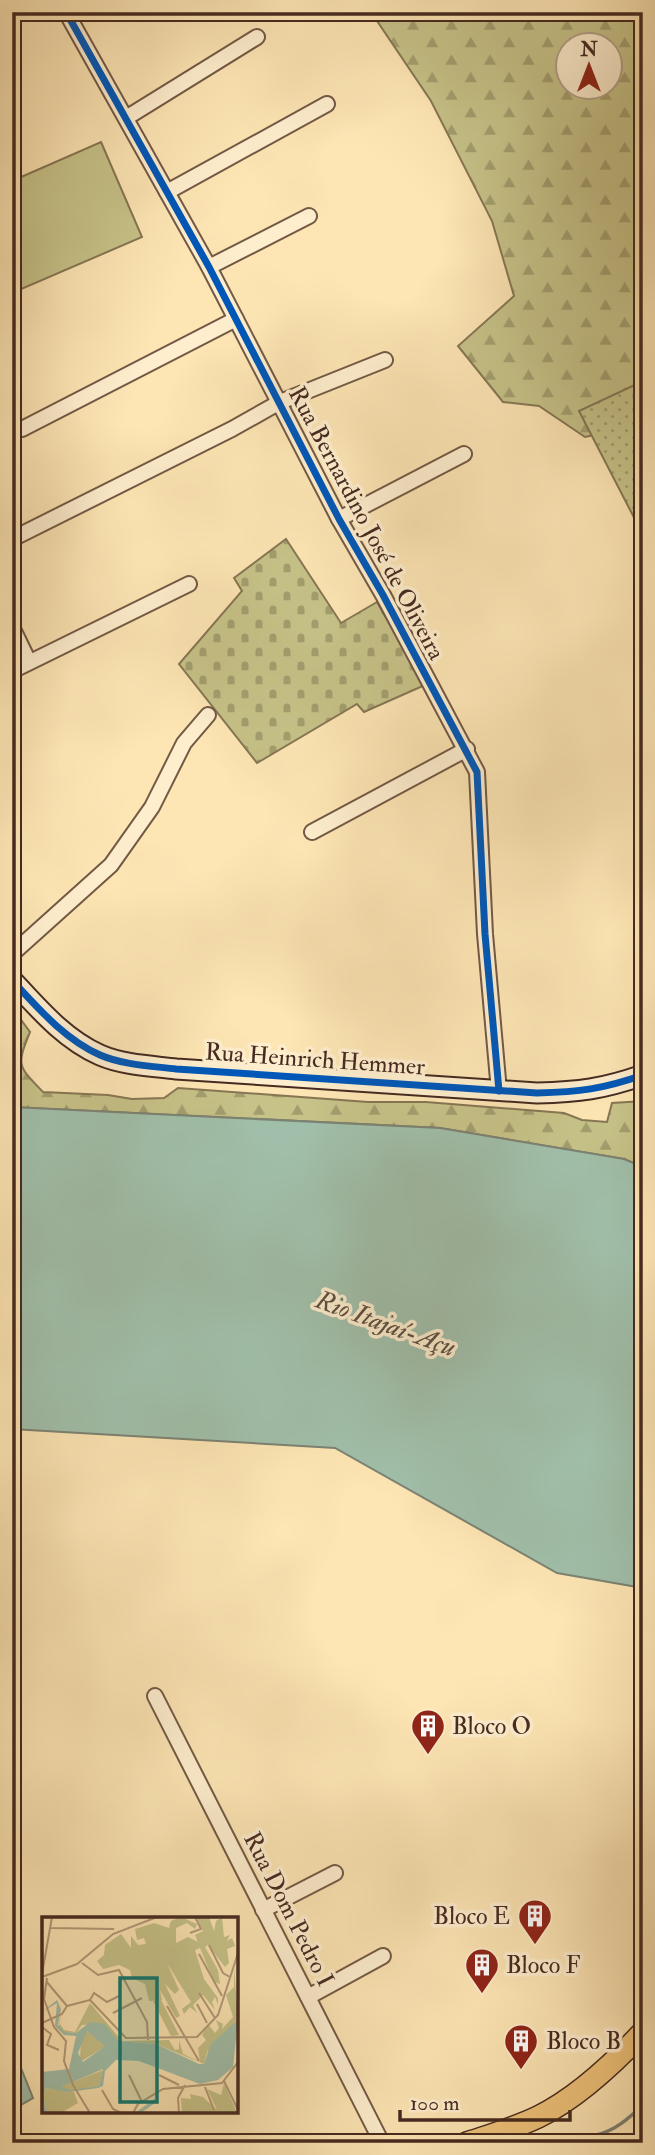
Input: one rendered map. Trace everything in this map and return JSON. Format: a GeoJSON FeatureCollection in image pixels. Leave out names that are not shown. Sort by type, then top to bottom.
{"type":"FeatureCollection","features":[{"type":"Feature","properties":{"kind":"main road"},"geometry":{"type":"LineString","coordinates":[[467,2143],[539,2117],[573,2095],[640,2041]]}},
{"type":"Feature","properties":{"kind":"street","name":"Rua Bernardino José de Oliveira"},"geometry":{"type":"LineString","coordinates":[[66,12],[209,267],[339,519],[383,595],[477,772],[485,934],[499,1091]]}},
{"type":"Feature","properties":{"kind":"street"},"geometry":{"type":"LineString","coordinates":[[126,118],[257,37]]}},
{"type":"Feature","properties":{"kind":"street"},"geometry":{"type":"LineString","coordinates":[[167,192],[327,104]]}},
{"type":"Feature","properties":{"kind":"street"},"geometry":{"type":"LineString","coordinates":[[209,267],[309,216]]}},
{"type":"Feature","properties":{"kind":"street"},"geometry":{"type":"LineString","coordinates":[[22,429],[236,319]]}},
{"type":"Feature","properties":{"kind":"street"},"geometry":{"type":"LineString","coordinates":[[12,539],[232,429],[280,402],[385,360]]}},
{"type":"Feature","properties":{"kind":"street"},"geometry":{"type":"LineString","coordinates":[[339,519],[464,454]]}},
{"type":"Feature","properties":{"kind":"street"},"geometry":{"type":"LineString","coordinates":[[12,671],[189,584]]}},
{"type":"Feature","properties":{"kind":"street"},"geometry":{"type":"LineString","coordinates":[[12,626],[29,662]]}},
{"type":"Feature","properties":{"kind":"street"},"geometry":{"type":"LineString","coordinates":[[12,954],[111,865],[152,807],[184,743],[208,715]]}},
{"type":"Feature","properties":{"kind":"street"},"geometry":{"type":"LineString","coordinates":[[312,832],[467,750]]}},
{"type":"Feature","properties":{"kind":"street","name":"Rua Heinrich Hemmer"},"geometry":{"type":"LineString","coordinates":[[12,980],[51,1022],[76,1042],[102,1055],[136,1064],[499,1091],[582,1092],[643,1075]]}},
{"type":"Feature","properties":{"kind":"street","name":"Rua Dom Pedro I"},"geometry":{"type":"LineString","coordinates":[[155,1696],[382,2143]]}},
{"type":"Feature","properties":{"kind":"street"},"geometry":{"type":"LineString","coordinates":[[263,1910],[335,1873]]}},
{"type":"Feature","properties":{"kind":"street"},"geometry":{"type":"LineString","coordinates":[[308,1997],[383,1956]]}},
{"type":"Feature","properties":{"kind":"green space"},"geometry":{"type":"Polygon","coordinates":[[[368,12],[643,12],[643,224],[640,242],[643,250],[643,399],[603,433],[585,437],[539,406],[503,402],[458,346],[514,296],[492,221],[431,101],[375,18],[368,12]]]}},
{"type":"Feature","properties":{"kind":"green space"},"geometry":{"type":"Polygon","coordinates":[[[101,142],[142,237],[12,293],[12,181],[101,142]]]}},
{"type":"Feature","properties":{"kind":"green space"},"geometry":{"type":"Polygon","coordinates":[[[643,381],[643,535],[579,411],[643,381]]]}},
{"type":"Feature","properties":{"kind":"green space"},"geometry":{"type":"Polygon","coordinates":[[[286,539],[341,623],[377,602],[425,685],[364,712],[357,704],[257,763],[179,664],[242,591],[234,578],[286,539]]]}},
{"type":"Feature","properties":{"kind":"green space"},"geometry":{"type":"Polygon","coordinates":[[[19,1017],[30,1032],[21,1059],[22,1065],[24,1071],[43,1092],[108,1095],[132,1099],[164,1098],[178,1088],[368,1102],[426,1102],[564,1113],[582,1120],[607,1122],[612,1103],[643,1101],[643,1167],[624,1159],[440,1128],[12,1107],[12,1019],[19,1017]]]}},
{"type":"Feature","properties":{"kind":"water","name":"Rio Itajaí-Açu"},"geometry":{"type":"Polygon","coordinates":[[[12,1107],[440,1128],[624,1159],[643,1167],[643,1588],[557,1573],[335,1448],[12,1429],[12,1107]]]}},
{"type":"Feature","properties":{"kind":"water"},"geometry":{"type":"Polygon","coordinates":[[[12,2057],[19,2063],[33,2098],[12,2110],[12,2057]]]}},
{"type":"Feature","properties":{"kind":"waterway"},"geometry":{"type":"LineString","coordinates":[[565,2143],[616,2127],[643,2105]]}},
{"type":"Feature","properties":{"kind":"cycle path"},"geometry":{"type":"LineString","coordinates":[[66,12],[209,267],[339,519],[383,595],[477,772],[485,934],[499,1091]]}},
{"type":"Feature","properties":{"kind":"cycle path"},"geometry":{"type":"LineString","coordinates":[[12,980],[52,1022],[75,1040],[100,1055],[137,1065],[537,1093],[591,1089],[643,1075]]}},
{"type":"Feature","properties":{"kind":"place","name":"Bloco O"},"geometry":{"type":"Point","coordinates":[428,1756]}},
{"type":"Feature","properties":{"kind":"place","name":"Bloco E"},"geometry":{"type":"Point","coordinates":[535,1946]}},
{"type":"Feature","properties":{"kind":"place","name":"Bloco F"},"geometry":{"type":"Point","coordinates":[482,1995]}},
{"type":"Feature","properties":{"kind":"place","name":"Bloco B"},"geometry":{"type":"Point","coordinates":[521,2071]}}]}
